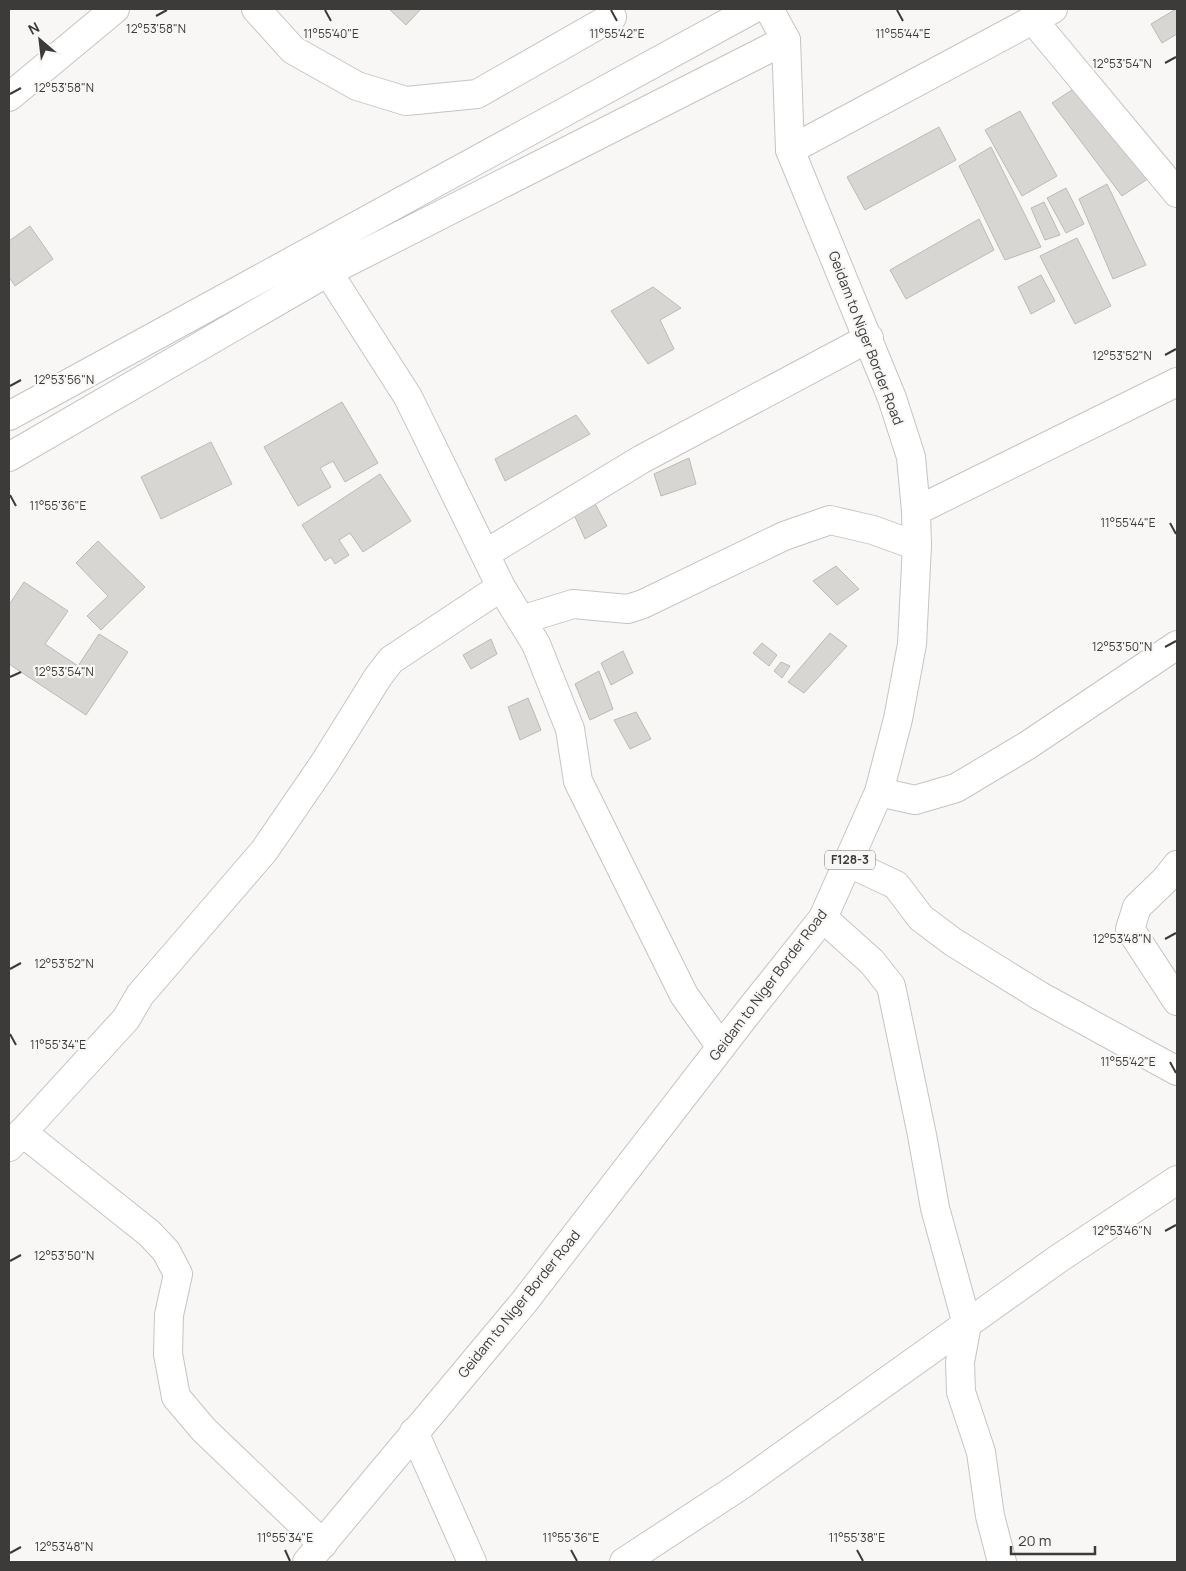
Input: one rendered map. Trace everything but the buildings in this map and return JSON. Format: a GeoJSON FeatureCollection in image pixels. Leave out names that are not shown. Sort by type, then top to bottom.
{"type":"FeatureCollection","features":[{"type":"Feature","properties":{"kind":"street"},"geometry":{"type":"LineString","coordinates":[[9,97],[116,9]]}},
{"type":"Feature","properties":{"kind":"street"},"geometry":{"type":"LineString","coordinates":[[256,9],[294,50],[357,86],[406,101],[477,94],[612,18]]}},
{"type":"Feature","properties":{"kind":"street"},"geometry":{"type":"LineString","coordinates":[[13,406],[753,9]]}},
{"type":"Feature","properties":{"kind":"street","name":"Geidam to Niger Border Road"},"geometry":{"type":"LineString","coordinates":[[315,1553],[524,1302],[823,918],[879,792],[898,719],[912,644],[917,546],[911,457],[892,398],[869,338],[790,150],[786,40],[769,9]]}},
{"type":"Feature","properties":{"kind":"street"},"geometry":{"type":"LineString","coordinates":[[790,150],[1043,14],[1177,193]]}},
{"type":"Feature","properties":{"kind":"street"},"geometry":{"type":"LineString","coordinates":[[9,457],[328,272],[786,40]]}},
{"type":"Feature","properties":{"kind":"street"},"geometry":{"type":"LineString","coordinates":[[328,272],[408,397],[501,587],[536,644],[570,729],[578,782],[684,995],[721,1047]]}},
{"type":"Feature","properties":{"kind":"street"},"geometry":{"type":"LineString","coordinates":[[485,554],[642,459],[869,338]]}},
{"type":"Feature","properties":{"kind":"street"},"geometry":{"type":"LineString","coordinates":[[916,512],[1177,382]]}},
{"type":"Feature","properties":{"kind":"street"},"geometry":{"type":"LineString","coordinates":[[521,620],[573,604],[628,609],[643,604],[784,536],[830,520],[873,530],[917,546]]}},
{"type":"Feature","properties":{"kind":"street"},"geometry":{"type":"LineString","coordinates":[[315,1553],[176,1397],[168,1354],[170,1315],[178,1274],[166,1251],[149,1233],[15,1140],[126,1019],[140,995],[264,851],[325,762],[378,677],[391,660],[501,587]]}},
{"type":"Feature","properties":{"kind":"street"},"geometry":{"type":"LineString","coordinates":[[879,792],[915,800],[956,788],[1028,745],[1177,645]]}},
{"type":"Feature","properties":{"kind":"street"},"geometry":{"type":"LineString","coordinates":[[849,863],[896,886],[921,918],[953,942],[1040,996],[1177,1072]]}},
{"type":"Feature","properties":{"kind":"street"},"geometry":{"type":"LineString","coordinates":[[1177,865],[1165,880],[1137,907],[1130,929],[1177,1001]]}},
{"type":"Feature","properties":{"kind":"street"},"geometry":{"type":"LineString","coordinates":[[823,918],[872,962],[891,986],[935,1208],[967,1324],[960,1362],[961,1392],[981,1452],[990,1516],[1002,1562]]}},
{"type":"Feature","properties":{"kind":"street"},"geometry":{"type":"LineString","coordinates":[[624,1562],[740,1486],[1058,1259],[1177,1180]]}},
{"type":"Feature","properties":{"kind":"street"},"geometry":{"type":"LineString","coordinates":[[414,1432],[472,1562]]}}]}
